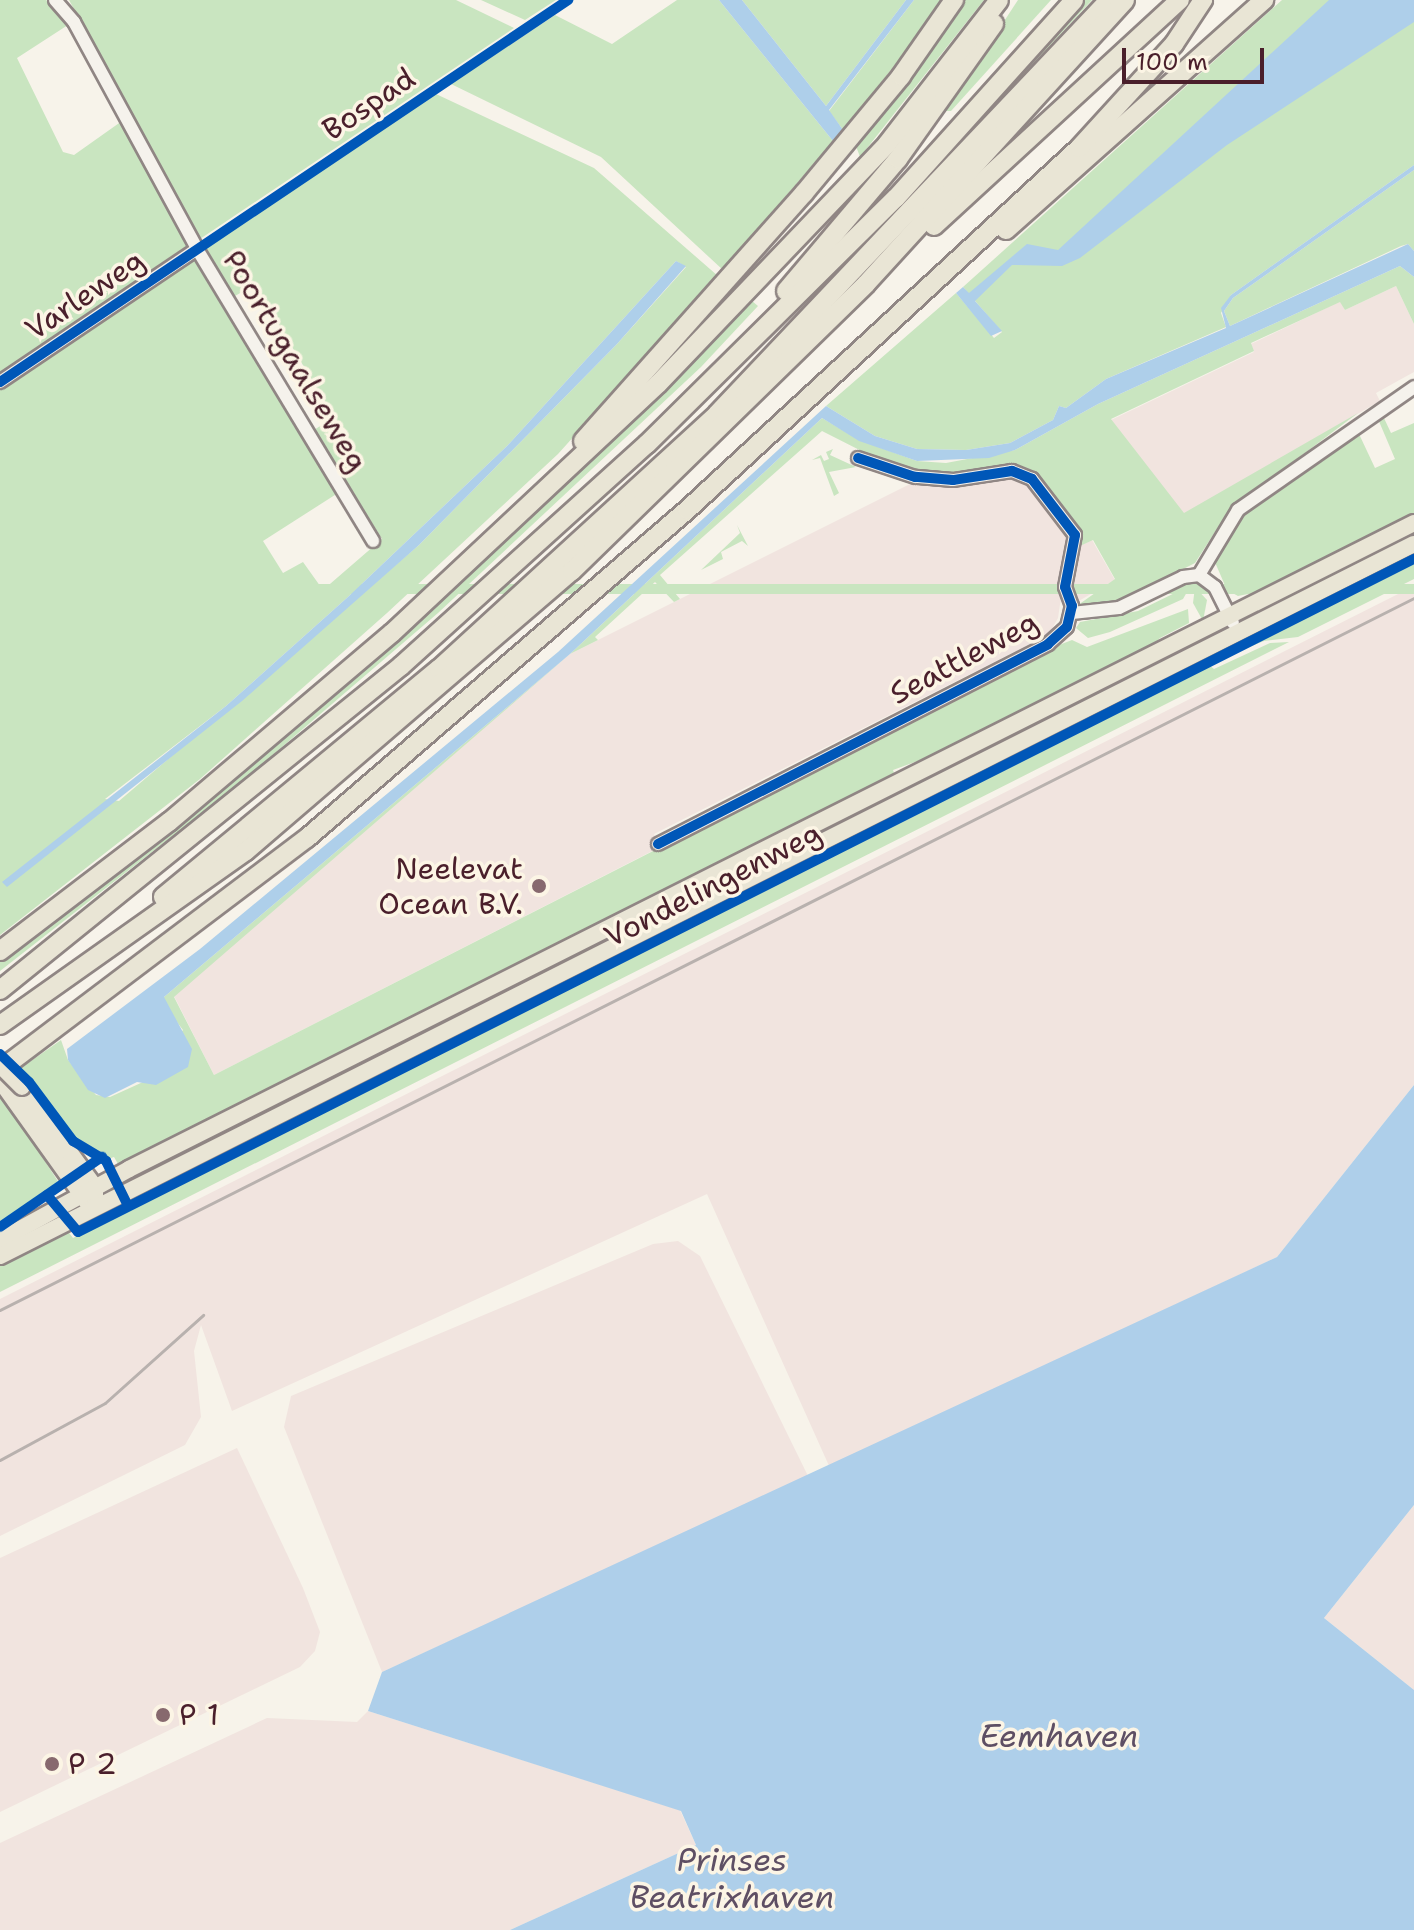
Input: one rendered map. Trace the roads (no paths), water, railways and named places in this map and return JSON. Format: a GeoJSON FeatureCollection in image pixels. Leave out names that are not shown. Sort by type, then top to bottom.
{"type":"FeatureCollection","features":[{"type":"Feature","properties":{"kind":"highway"},"geometry":{"type":"LineString","coordinates":[[476,558],[804,193],[901,76],[954,0]]}},
{"type":"Feature","properties":{"kind":"highway"},"geometry":{"type":"LineString","coordinates":[[0,951],[169,822],[476,558],[794,247],[887,144],[999,0]]}},
{"type":"Feature","properties":{"kind":"highway"},"geometry":{"type":"LineString","coordinates":[[647,444],[898,159],[1007,0]]}},
{"type":"Feature","properties":{"kind":"highway"},"geometry":{"type":"LineString","coordinates":[[0,990],[401,666],[647,444],[887,208],[1074,0]]}},
{"type":"Feature","properties":{"kind":"highway"},"geometry":{"type":"LineString","coordinates":[[25,1007],[414,690],[576,547],[717,414],[1109,0]]}},
{"type":"Feature","properties":{"kind":"highway"},"geometry":{"type":"LineString","coordinates":[[866,284],[1125,0]]}},
{"type":"Feature","properties":{"kind":"highway"},"geometry":{"type":"LineString","coordinates":[[0,1025],[246,851],[369,751],[572,571],[866,284],[1180,0]]}},
{"type":"Feature","properties":{"kind":"highway"},"geometry":{"type":"LineString","coordinates":[[0,1067],[307,838],[410,753],[951,270],[1079,148],[1174,44],[1203,0]]}},
{"type":"Feature","properties":{"kind":"highway"},"geometry":{"type":"LineString","coordinates":[[951,270],[1039,203],[1264,0]]}},
{"type":"Feature","properties":{"kind":"main road","name":"Vondelingenweg"},"geometry":{"type":"LineString","coordinates":[[0,1240],[95,1187],[1414,523]]}},
{"type":"Feature","properties":{"kind":"main road","name":"Vondelingenweg"},"geometry":{"type":"LineString","coordinates":[[0,1256],[1414,544]]}},
{"type":"Feature","properties":{"kind":"main road"},"geometry":{"type":"LineString","coordinates":[[0,1067],[95,1187],[95,1207]]}},
{"type":"Feature","properties":{"kind":"main road"},"geometry":{"type":"LineString","coordinates":[[0,1080],[17,1091],[78,1197],[95,1207]]}},
{"type":"Feature","properties":{"kind":"main road"},"geometry":{"type":"LineString","coordinates":[[59,1208],[64,1175]]}},
{"type":"Feature","properties":{"kind":"street","name":"Poortugaalseweg"},"geometry":{"type":"LineString","coordinates":[[55,0],[74,22],[197,249],[373,541]]}},
{"type":"Feature","properties":{"kind":"street","name":"Varleweg"},"geometry":{"type":"LineString","coordinates":[[0,382],[197,249]]}},
{"type":"Feature","properties":{"kind":"street"},"geometry":{"type":"LineString","coordinates":[[1238,632],[1215,587],[1199,575],[1238,510],[1414,387]]}},
{"type":"Feature","properties":{"kind":"street","name":"Seattleweg"},"geometry":{"type":"LineString","coordinates":[[658,844],[1048,644],[1067,627],[1072,613],[1065,587],[1075,535],[1032,479],[1012,471],[953,480],[915,477],[858,458]]}},
{"type":"Feature","properties":{"kind":"street","name":"Seattleweg"},"geometry":{"type":"LineString","coordinates":[[1072,613],[1119,608],[1183,577],[1199,575]]}},
{"type":"Feature","properties":{"kind":"water"},"geometry":{"type":"Polygon","coordinates":[[[719,0],[742,0],[826,106],[906,0],[914,0],[829,110],[843,130],[833,141],[719,0]]]}},
{"type":"Feature","properties":{"kind":"water"},"geometry":{"type":"Polygon","coordinates":[[[1329,0],[1414,0],[1414,22],[1227,145],[1080,258],[1062,266],[1012,265],[975,301],[1002,331],[991,336],[956,293],[963,287],[969,293],[1027,244],[1058,250],[1329,0]]]}},
{"type":"Feature","properties":{"kind":"water"},"geometry":{"type":"Polygon","coordinates":[[[1414,165],[1414,170],[1233,298],[1224,311],[1230,326],[1408,244],[1414,251],[1414,277],[1400,266],[1098,404],[1015,450],[989,458],[917,461],[859,441],[822,418],[570,654],[164,997],[192,1049],[188,1067],[156,1085],[137,1082],[105,1098],[88,1090],[68,1060],[67,1049],[200,949],[558,652],[826,406],[875,436],[917,449],[966,450],[1010,443],[1053,420],[1059,406],[1066,408],[1106,379],[1226,328],[1221,308],[1231,295],[1414,165]]]}},
{"type":"Feature","properties":{"kind":"water"},"geometry":{"type":"Polygon","coordinates":[[[676,261],[686,266],[617,344],[419,545],[242,701],[7,887],[2,882],[226,706],[349,596],[507,446],[676,261]]]}},
{"type":"Feature","properties":{"kind":"water","name":"Eemhaven"},"geometry":{"type":"Polygon","coordinates":[[[1414,1085],[1414,1505],[1324,1618],[1414,1690],[1414,1930],[510,1930],[696,1845],[681,1811],[368,1711],[382,1672],[1277,1257],[1414,1085]]]}},
{"type":"Feature","properties":{"kind":"railway"},"geometry":{"type":"LineString","coordinates":[[0,1310],[1414,598]]}},
{"type":"Feature","properties":{"kind":"railway"},"geometry":{"type":"LineString","coordinates":[[0,1460],[105,1403],[203,1315]]}},
{"type":"Feature","properties":{"kind":"place","name":"Neelevat Ocean B.V."},"geometry":{"type":"Point","coordinates":[539,886]}},
{"type":"Feature","properties":{"kind":"place","name":"P 1"},"geometry":{"type":"Point","coordinates":[163,1715]}},
{"type":"Feature","properties":{"kind":"place","name":"P 2"},"geometry":{"type":"Point","coordinates":[52,1764]}},
{"type":"Feature","properties":{"kind":"water label","name":"Prinses Beatrixhaven"},"geometry":{"type":"Point","coordinates":[732,1880]}}]}
